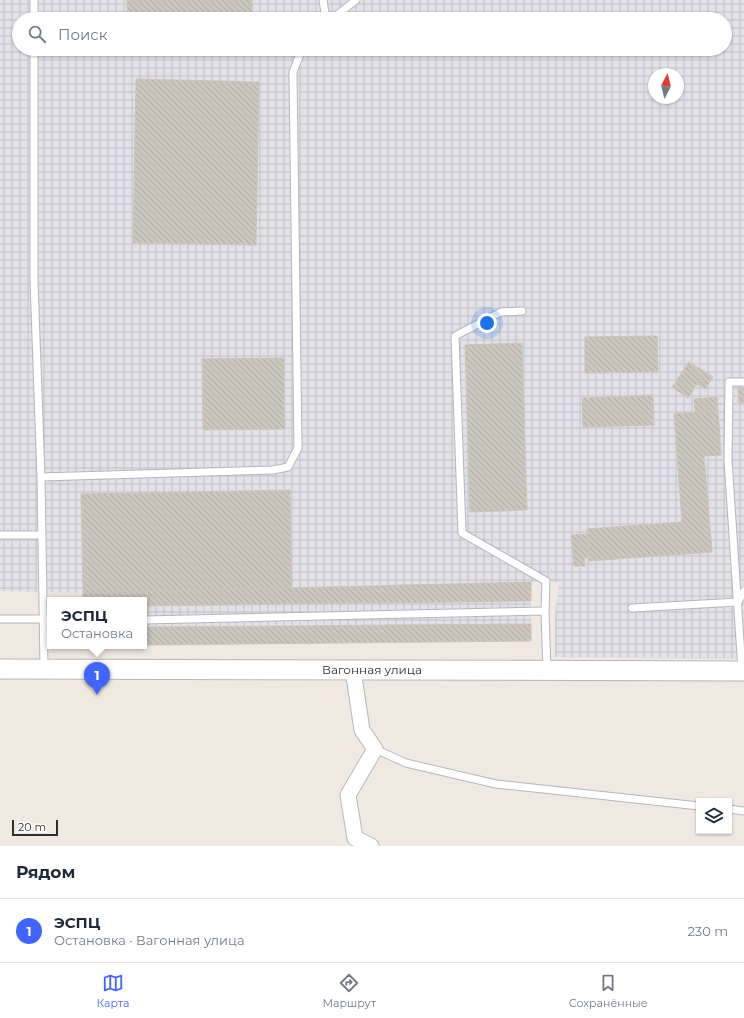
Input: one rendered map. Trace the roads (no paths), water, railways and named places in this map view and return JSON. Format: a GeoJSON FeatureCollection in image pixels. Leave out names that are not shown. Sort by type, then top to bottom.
{"type":"FeatureCollection","features":[{"type":"Feature","properties":{"kind":"street","name":"Вагонная улица"},"geometry":{"type":"LineString","coordinates":[[0,670],[743,671]]}},
{"type":"Feature","properties":{"kind":"street"},"geometry":{"type":"LineString","coordinates":[[353,670],[362,730],[375,749],[348,795],[355,838],[371,846]]}},
{"type":"Feature","properties":{"kind":"lane"},"geometry":{"type":"LineString","coordinates":[[34,0],[34,12]]}},
{"type":"Feature","properties":{"kind":"lane"},"geometry":{"type":"LineString","coordinates":[[324,0],[325,12]]}},
{"type":"Feature","properties":{"kind":"lane"},"geometry":{"type":"LineString","coordinates":[[341,12],[356,0]]}},
{"type":"Feature","properties":{"kind":"lane"},"geometry":{"type":"LineString","coordinates":[[34,56],[34,282],[41,477],[42,619],[44,669]]}},
{"type":"Feature","properties":{"kind":"lane"},"geometry":{"type":"LineString","coordinates":[[41,477],[273,470],[288,467],[298,448],[293,72],[299,56]]}},
{"type":"Feature","properties":{"kind":"lane"},"geometry":{"type":"LineString","coordinates":[[522,311],[502,312],[455,336],[462,533],[546,581],[545,611],[547,670]]}},
{"type":"Feature","properties":{"kind":"lane"},"geometry":{"type":"LineString","coordinates":[[743,671],[728,460],[729,382],[744,382]]}},
{"type":"Feature","properties":{"kind":"lane"},"geometry":{"type":"LineString","coordinates":[[0,535],[41,535]]}},
{"type":"Feature","properties":{"kind":"lane"},"geometry":{"type":"LineString","coordinates":[[738,602],[744,591]]}},
{"type":"Feature","properties":{"kind":"lane"},"geometry":{"type":"LineString","coordinates":[[632,608],[738,602]]}},
{"type":"Feature","properties":{"kind":"lane"},"geometry":{"type":"LineString","coordinates":[[147,620],[545,611]]}},
{"type":"Feature","properties":{"kind":"lane"},"geometry":{"type":"LineString","coordinates":[[0,619],[47,619]]}},
{"type":"Feature","properties":{"kind":"lane"},"geometry":{"type":"LineString","coordinates":[[375,749],[406,763],[496,784],[696,806]]}},
{"type":"Feature","properties":{"kind":"lane"},"geometry":{"type":"LineString","coordinates":[[732,809],[744,811]]}},
{"type":"Feature","properties":{"kind":"place","name":"ЭСПЦ"},"geometry":{"type":"Point","coordinates":[97,695]}}]}
